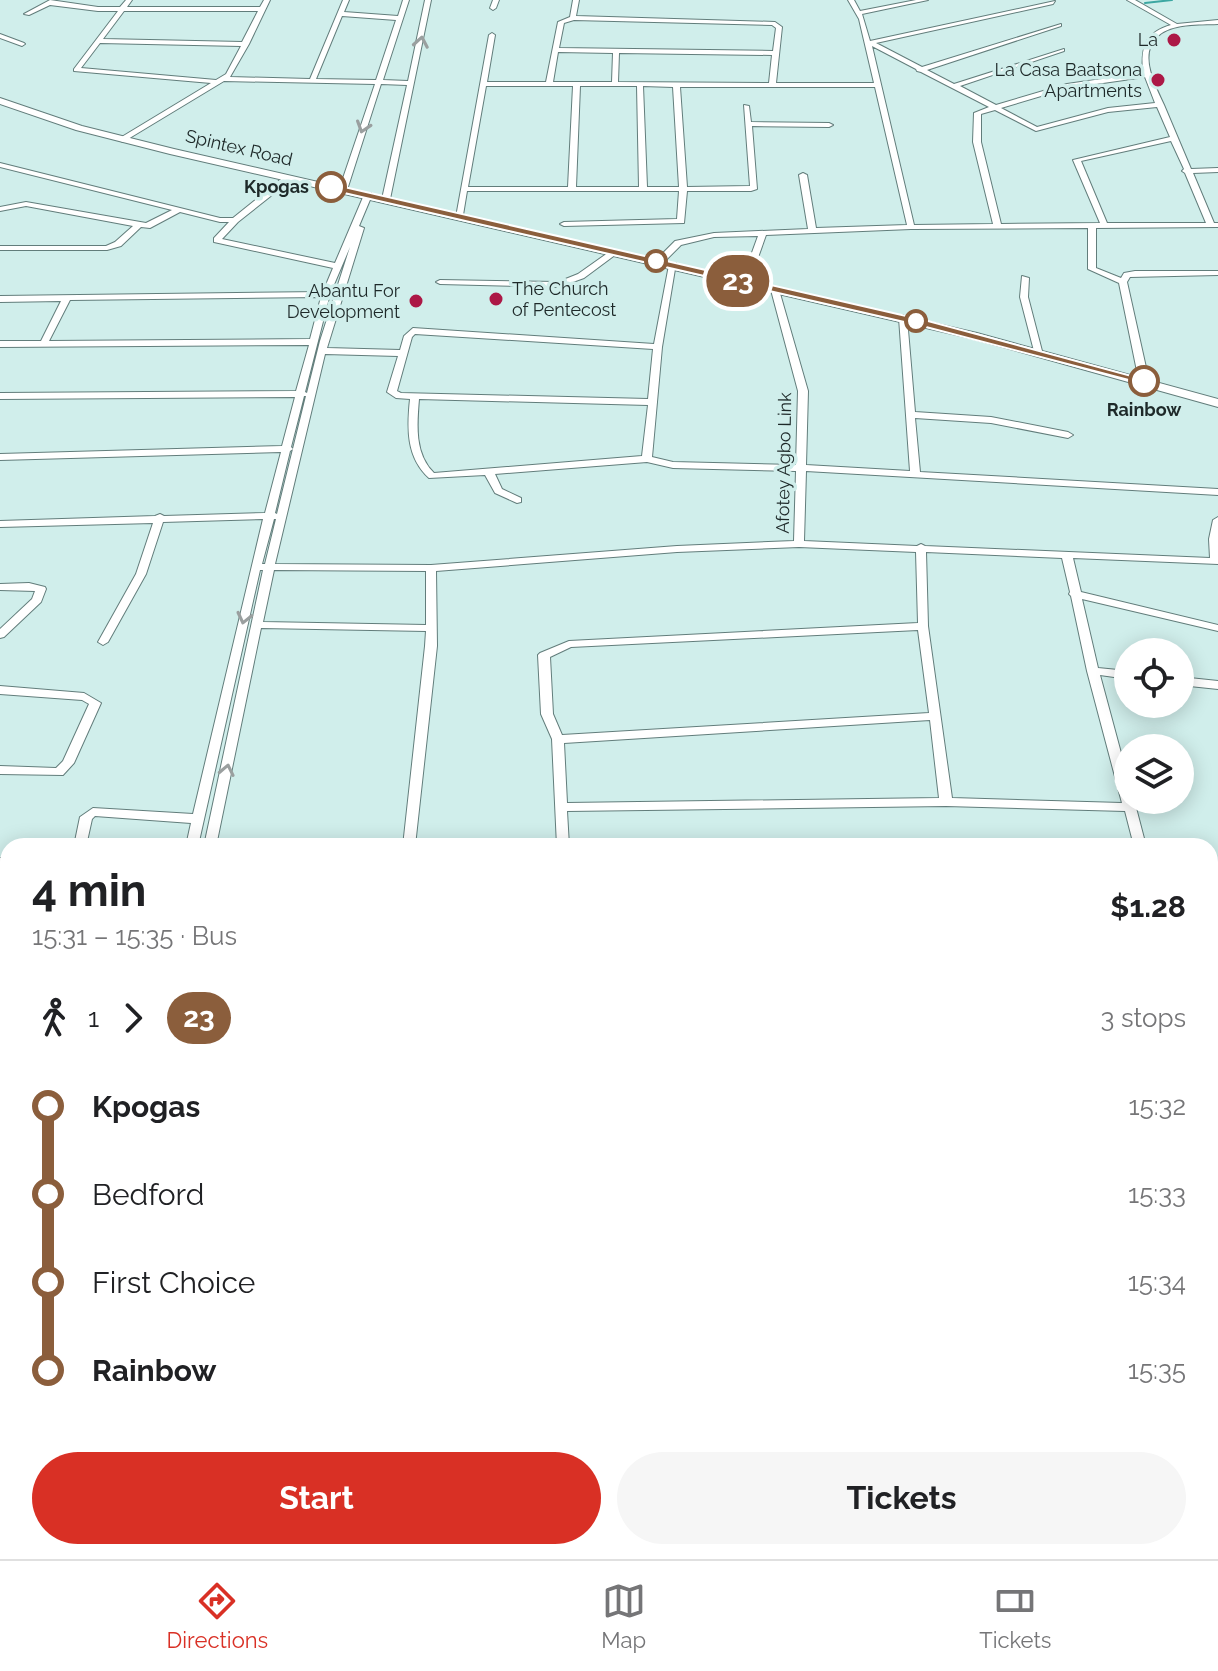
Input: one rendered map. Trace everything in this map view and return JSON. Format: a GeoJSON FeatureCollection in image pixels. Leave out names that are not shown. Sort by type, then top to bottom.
{"type":"FeatureCollection","features":[{"type":"Feature","properties":{"kind":"main road","name":"Spintex Road"},"geometry":{"type":"LineString","coordinates":[[0,101],[123,140],[903,318],[1038,351],[1218,403]]}},
{"type":"Feature","properties":{"kind":"street"},"geometry":{"type":"LineString","coordinates":[[129,0],[76,70],[221,81],[412,83]]}},
{"type":"Feature","properties":{"kind":"street"},"geometry":{"type":"LineString","coordinates":[[123,140],[221,81],[246,44],[267,0]]}},
{"type":"Feature","properties":{"kind":"street"},"geometry":{"type":"LineString","coordinates":[[312,81],[346,0]]}},
{"type":"Feature","properties":{"kind":"street"},"geometry":{"type":"LineString","coordinates":[[343,190],[406,0]]}},
{"type":"Feature","properties":{"kind":"street"},"geometry":{"type":"LineString","coordinates":[[276,516],[288,449],[303,394],[344,270],[376,197],[412,83],[428,0]]}},
{"type":"Feature","properties":{"kind":"street"},"geometry":{"type":"LineString","coordinates":[[573,18],[576,0]]}},
{"type":"Feature","properties":{"kind":"street"},"geometry":{"type":"LineString","coordinates":[[851,0],[859,13],[868,43],[875,85],[911,227]]}},
{"type":"Feature","properties":{"kind":"street"},"geometry":{"type":"LineString","coordinates":[[859,13],[925,0]]}},
{"type":"Feature","properties":{"kind":"street"},"geometry":{"type":"LineString","coordinates":[[1130,0],[1178,27]]}},
{"type":"Feature","properties":{"kind":"street"},"geometry":{"type":"LineString","coordinates":[[27,14],[53,2],[71,8],[262,9]]}},
{"type":"Feature","properties":{"kind":"street"},"geometry":{"type":"LineString","coordinates":[[868,43],[1053,2]]}},
{"type":"Feature","properties":{"kind":"street"},"geometry":{"type":"LineString","coordinates":[[342,14],[399,18]]}},
{"type":"Feature","properties":{"kind":"street"},"geometry":{"type":"LineString","coordinates":[[549,84],[561,22],[573,18],[773,23],[779,27],[772,85]]}},
{"type":"Feature","properties":{"kind":"street"},"geometry":{"type":"LineString","coordinates":[[659,262],[678,243],[689,238],[763,232],[911,227],[1214,225],[1186,171],[1147,75],[1143,55],[1145,43],[1159,32],[1218,22]]}},
{"type":"Feature","properties":{"kind":"street"},"geometry":{"type":"LineString","coordinates":[[919,70],[1059,25]]}},
{"type":"Feature","properties":{"kind":"street"},"geometry":{"type":"LineString","coordinates":[[459,215],[492,35]]}},
{"type":"Feature","properties":{"kind":"street"},"geometry":{"type":"LineString","coordinates":[[0,36],[22,44]]}},
{"type":"Feature","properties":{"kind":"street"},"geometry":{"type":"LineString","coordinates":[[98,41],[246,44]]}},
{"type":"Feature","properties":{"kind":"street"},"geometry":{"type":"LineString","coordinates":[[868,43],[1038,129],[1108,110],[1161,104]]}},
{"type":"Feature","properties":{"kind":"street"},"geometry":{"type":"LineString","coordinates":[[556,50],[776,53]]}},
{"type":"Feature","properties":{"kind":"street"},"geometry":{"type":"LineString","coordinates":[[615,84],[616,50]]}},
{"type":"Feature","properties":{"kind":"street"},"geometry":{"type":"LineString","coordinates":[[954,86],[1062,50]]}},
{"type":"Feature","properties":{"kind":"street"},"geometry":{"type":"LineString","coordinates":[[998,227],[977,142],[978,113],[992,106],[1082,83],[1147,75]]}},
{"type":"Feature","properties":{"kind":"street"},"geometry":{"type":"LineString","coordinates":[[482,84],[875,85]]}},
{"type":"Feature","properties":{"kind":"street"},"geometry":{"type":"LineString","coordinates":[[572,189],[577,84]]}},
{"type":"Feature","properties":{"kind":"street"},"geometry":{"type":"LineString","coordinates":[[640,84],[643,190]]}},
{"type":"Feature","properties":{"kind":"street"},"geometry":{"type":"LineString","coordinates":[[564,224],[678,223],[682,220],[676,84]]}},
{"type":"Feature","properties":{"kind":"street"},"geometry":{"type":"LineString","coordinates":[[466,189],[753,189],[746,106]]}},
{"type":"Feature","properties":{"kind":"street"},"geometry":{"type":"LineString","coordinates":[[748,124],[829,125]]}},
{"type":"Feature","properties":{"kind":"street"},"geometry":{"type":"LineString","coordinates":[[1105,227],[1077,160],[1173,138]]}},
{"type":"Feature","properties":{"kind":"street"},"geometry":{"type":"LineString","coordinates":[[0,165],[177,211],[235,220]]}},
{"type":"Feature","properties":{"kind":"street"},"geometry":{"type":"LineString","coordinates":[[1186,171],[1218,170]]}},
{"type":"Feature","properties":{"kind":"street"},"geometry":{"type":"LineString","coordinates":[[803,175],[812,230]]}},
{"type":"Feature","properties":{"kind":"street"},"geometry":{"type":"LineString","coordinates":[[288,178],[235,220],[217,240],[336,266]]}},
{"type":"Feature","properties":{"kind":"street"},"geometry":{"type":"LineString","coordinates":[[194,838],[318,346],[326,294],[336,266],[376,197]]}},
{"type":"Feature","properties":{"kind":"street"},"geometry":{"type":"LineString","coordinates":[[0,209],[26,204],[138,226],[153,224],[177,211]]}},
{"type":"Feature","properties":{"kind":"street"},"geometry":{"type":"LineString","coordinates":[[0,248],[107,248],[118,244],[138,226]]}},
{"type":"Feature","properties":{"kind":"street"},"geometry":{"type":"LineString","coordinates":[[1092,227],[1092,269],[1123,282]]}},
{"type":"Feature","properties":{"kind":"street"},"geometry":{"type":"LineString","coordinates":[[745,283],[763,232]]}},
{"type":"Feature","properties":{"kind":"street"},"geometry":{"type":"LineString","coordinates":[[440,282],[559,285],[581,276],[615,252]]}},
{"type":"Feature","properties":{"kind":"street"},"geometry":{"type":"LineString","coordinates":[[647,459],[658,347],[673,265]]}},
{"type":"Feature","properties":{"kind":"street"},"geometry":{"type":"LineString","coordinates":[[1144,381],[1123,282],[1127,275],[1218,273]]}},
{"type":"Feature","properties":{"kind":"street"},"geometry":{"type":"LineString","coordinates":[[1025,278],[1023,291],[1038,351]]}},
{"type":"Feature","properties":{"kind":"street","name":"Afotey Agbo Link"},"geometry":{"type":"LineString","coordinates":[[775,290],[803,391],[799,544]]}},
{"type":"Feature","properties":{"kind":"street"},"geometry":{"type":"LineString","coordinates":[[0,299],[326,294]]}},
{"type":"Feature","properties":{"kind":"street"},"geometry":{"type":"LineString","coordinates":[[44,343],[67,298]]}},
{"type":"Feature","properties":{"kind":"street"},"geometry":{"type":"LineString","coordinates":[[903,318],[915,475]]}},
{"type":"Feature","properties":{"kind":"street"},"geometry":{"type":"LineString","coordinates":[[651,402],[415,396],[392,392],[413,331],[658,347]]}},
{"type":"Feature","properties":{"kind":"street"},"geometry":{"type":"LineString","coordinates":[[0,344],[318,346],[403,353]]}},
{"type":"Feature","properties":{"kind":"street"},"geometry":{"type":"LineString","coordinates":[[0,396],[303,394]]}},
{"type":"Feature","properties":{"kind":"street"},"geometry":{"type":"LineString","coordinates":[[415,396],[413,437],[428,474],[439,477],[647,459],[673,465],[803,468],[1218,492]]}},
{"type":"Feature","properties":{"kind":"street"},"geometry":{"type":"LineString","coordinates":[[911,415],[991,420],[1068,435]]}},
{"type":"Feature","properties":{"kind":"street"},"geometry":{"type":"LineString","coordinates":[[0,457],[288,449]]}},
{"type":"Feature","properties":{"kind":"street"},"geometry":{"type":"LineString","coordinates":[[489,472],[498,491],[517,500]]}},
{"type":"Feature","properties":{"kind":"street"},"geometry":{"type":"LineString","coordinates":[[0,524],[276,516]]}},
{"type":"Feature","properties":{"kind":"street"},"geometry":{"type":"LineString","coordinates":[[103,642],[141,574],[160,517]]}},
{"type":"Feature","properties":{"kind":"street"},"geometry":{"type":"LineString","coordinates":[[262,567],[431,568],[677,549],[799,544],[1217,561],[1214,539],[1218,520]]}},
{"type":"Feature","properties":{"kind":"street"},"geometry":{"type":"LineString","coordinates":[[921,547],[923,626],[946,802]]}},
{"type":"Feature","properties":{"kind":"street"},"geometry":{"type":"LineString","coordinates":[[1067,555],[1114,750]]}},
{"type":"Feature","properties":{"kind":"street"},"geometry":{"type":"LineString","coordinates":[[212,838],[258,625],[262,567]]}},
{"type":"Feature","properties":{"kind":"street"},"geometry":{"type":"LineString","coordinates":[[410,838],[431,628],[431,568]]}},
{"type":"Feature","properties":{"kind":"street"},"geometry":{"type":"LineString","coordinates":[[0,587],[29,586],[41,589],[41,593],[0,635]]}},
{"type":"Feature","properties":{"kind":"street"},"geometry":{"type":"LineString","coordinates":[[1074,594],[1218,628]]}},
{"type":"Feature","properties":{"kind":"street"},"geometry":{"type":"LineString","coordinates":[[258,625],[431,628]]}},
{"type":"Feature","properties":{"kind":"street"},"geometry":{"type":"LineString","coordinates":[[563,838],[558,739],[547,714],[544,655],[564,645],[781,630],[923,626]]}},
{"type":"Feature","properties":{"kind":"street"},"geometry":{"type":"LineString","coordinates":[[1093,671],[1114,673]]}},
{"type":"Feature","properties":{"kind":"street"},"geometry":{"type":"LineString","coordinates":[[1194,682],[1218,685]]}},
{"type":"Feature","properties":{"kind":"street"},"geometry":{"type":"LineString","coordinates":[[0,690],[84,697],[95,703],[68,763],[59,772],[0,770]]}},
{"type":"Feature","properties":{"kind":"street"},"geometry":{"type":"LineString","coordinates":[[558,739],[935,716]]}},
{"type":"Feature","properties":{"kind":"street"},"geometry":{"type":"LineString","coordinates":[[563,807],[946,802],[1114,807]]}},
{"type":"Feature","properties":{"kind":"street"},"geometry":{"type":"LineString","coordinates":[[82,838],[86,817],[93,812],[198,819]]}},
{"type":"Feature","properties":{"kind":"street"},"geometry":{"type":"LineString","coordinates":[[1131,814],[1138,838]]}},
{"type":"Feature","properties":{"kind":"waterway"},"geometry":{"type":"LineString","coordinates":[[1145,3],[1172,0]]}},
{"type":"Feature","properties":{"kind":"bus line","name":"23"},"geometry":{"type":"LineString","coordinates":[[331,187],[928,324],[1144,381]]}},
{"type":"Feature","properties":{"kind":"place","name":"La"},"geometry":{"type":"Point","coordinates":[1174,40]}},
{"type":"Feature","properties":{"kind":"place","name":"La Casa Baatsona Apartments"},"geometry":{"type":"Point","coordinates":[1158,80]}},
{"type":"Feature","properties":{"kind":"place","name":"Kpogas"},"geometry":{"type":"Point","coordinates":[331,187]}},
{"type":"Feature","properties":{"kind":"place","name":"The Church of Pentecost"},"geometry":{"type":"Point","coordinates":[496,299]}},
{"type":"Feature","properties":{"kind":"place","name":"Abantu For Development"},"geometry":{"type":"Point","coordinates":[416,301]}},
{"type":"Feature","properties":{"kind":"place","name":"Rainbow"},"geometry":{"type":"Point","coordinates":[1144,381]}}]}
